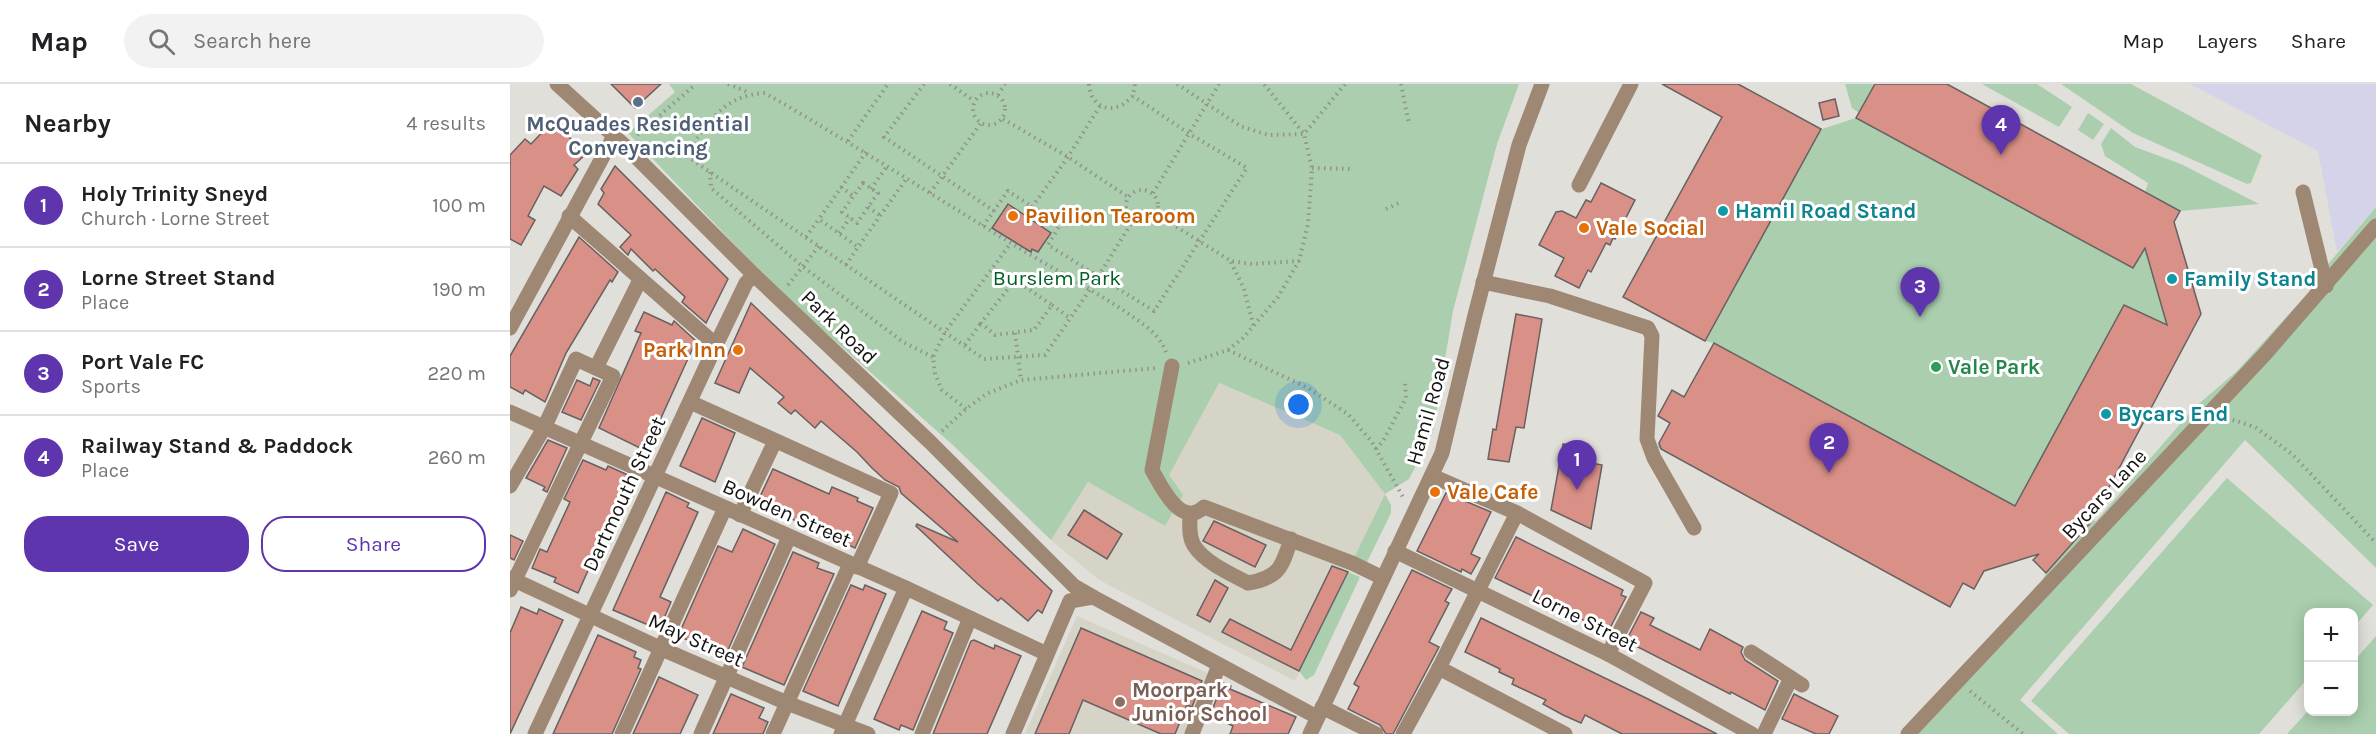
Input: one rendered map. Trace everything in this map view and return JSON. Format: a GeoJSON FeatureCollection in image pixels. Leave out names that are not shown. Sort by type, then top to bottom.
{"type":"FeatureCollection","features":[{"type":"Feature","properties":{"kind":"street","name":"Park Road"},"geometry":{"type":"LineString","coordinates":[[557,84],[619,140],[754,275],[930,442],[1074,586],[1219,665],[1319,712],[1376,734]]}},
{"type":"Feature","properties":{"kind":"street","name":"Hamil Road"},"geometry":{"type":"LineString","coordinates":[[1310,734],[1442,453],[1519,145],[1542,84]]}},
{"type":"Feature","properties":{"kind":"street"},"geometry":{"type":"LineString","coordinates":[[1579,185],[1631,84]]}},
{"type":"Feature","properties":{"kind":"street"},"geometry":{"type":"LineString","coordinates":[[512,320],[569,216],[619,140]]}},
{"type":"Feature","properties":{"kind":"street"},"geometry":{"type":"LineString","coordinates":[[2303,192],[2326,286]]}},
{"type":"Feature","properties":{"kind":"street"},"geometry":{"type":"LineString","coordinates":[[569,216],[716,345]]}},
{"type":"Feature","properties":{"kind":"street","name":"Bycars Lane"},"geometry":{"type":"LineString","coordinates":[[1908,734],[2210,413],[2326,286],[2376,226]]}},
{"type":"Feature","properties":{"kind":"street","name":"Dartmouth Street"},"geometry":{"type":"LineString","coordinates":[[535,734],[716,345],[746,283],[754,275]]}},
{"type":"Feature","properties":{"kind":"street"},"geometry":{"type":"LineString","coordinates":[[596,368],[640,280]]}},
{"type":"Feature","properties":{"kind":"street"},"geometry":{"type":"LineString","coordinates":[[1483,282],[1550,296],[1648,328],[1652,336],[1647,439],[1654,458],[1694,528]]}},
{"type":"Feature","properties":{"kind":"street"},"geometry":{"type":"LineString","coordinates":[[510,486],[544,428],[576,359],[613,376],[511,583]]}},
{"type":"Feature","properties":{"kind":"street"},"geometry":{"type":"LineString","coordinates":[[1172,366],[1152,470],[1176,507],[1190,514],[1199,512],[1204,507],[1352,563],[1383,578]]}},
{"type":"Feature","properties":{"kind":"street"},"geometry":{"type":"LineString","coordinates":[[690,402],[891,493],[853,566],[773,734]]}},
{"type":"Feature","properties":{"kind":"street","name":"Bowden Street"},"geometry":{"type":"LineString","coordinates":[[510,412],[906,588],[1047,654]]}},
{"type":"Feature","properties":{"kind":"street"},"geometry":{"type":"LineString","coordinates":[[740,515],[775,441]]}},
{"type":"Feature","properties":{"kind":"street"},"geometry":{"type":"LineString","coordinates":[[1432,476],[1517,513],[1645,583],[1608,654]]}},
{"type":"Feature","properties":{"kind":"street"},"geometry":{"type":"LineString","coordinates":[[622,734],[725,508]]}},
{"type":"Feature","properties":{"kind":"street"},"geometry":{"type":"LineString","coordinates":[[1403,734],[1517,513]]}},
{"type":"Feature","properties":{"kind":"street"},"geometry":{"type":"LineString","coordinates":[[1190,514],[1190,532],[1194,546],[1204,557],[1248,583],[1263,580],[1276,573],[1284,562],[1291,539]]}},
{"type":"Feature","properties":{"kind":"street"},"geometry":{"type":"LineString","coordinates":[[701,734],[789,537]]}},
{"type":"Feature","properties":{"kind":"street","name":"Lorne Street"},"geometry":{"type":"LineString","coordinates":[[1395,551],[1608,654],[1752,734]]}},
{"type":"Feature","properties":{"kind":"street","name":"May Street"},"geometry":{"type":"LineString","coordinates":[[511,583],[843,729],[868,734]]}},
{"type":"Feature","properties":{"kind":"street"},"geometry":{"type":"LineString","coordinates":[[843,729],[906,588]]}},
{"type":"Feature","properties":{"kind":"street"},"geometry":{"type":"LineString","coordinates":[[1013,734],[1070,601],[1093,597]]}},
{"type":"Feature","properties":{"kind":"street"},"geometry":{"type":"LineString","coordinates":[[922,734],[970,618]]}},
{"type":"Feature","properties":{"kind":"street"},"geometry":{"type":"LineString","coordinates":[[1750,652],[1796,681],[1764,734]]}},
{"type":"Feature","properties":{"kind":"street"},"geometry":{"type":"LineString","coordinates":[[1192,734],[1219,665]]}},
{"type":"Feature","properties":{"kind":"street"},"geometry":{"type":"LineString","coordinates":[[1439,668],[1565,734]]}},
{"type":"Feature","properties":{"kind":"path"},"geometry":{"type":"LineString","coordinates":[[619,140],[696,84]]}},
{"type":"Feature","properties":{"kind":"path"},"geometry":{"type":"LineString","coordinates":[[728,84],[751,94]]}},
{"type":"Feature","properties":{"kind":"path"},"geometry":{"type":"LineString","coordinates":[[848,141],[888,84]]}},
{"type":"Feature","properties":{"kind":"path"},"geometry":{"type":"LineString","coordinates":[[924,84],[884,137],[994,211]]}},
{"type":"Feature","properties":{"kind":"path"},"geometry":{"type":"LineString","coordinates":[[950,84],[975,101]]}},
{"type":"Feature","properties":{"kind":"path"},"geometry":{"type":"LineString","coordinates":[[998,95],[1005,84]]}},
{"type":"Feature","properties":{"kind":"path"},"geometry":{"type":"LineString","coordinates":[[1089,84],[1091,98],[1100,106],[1121,106],[1133,96],[1135,84]]}},
{"type":"Feature","properties":{"kind":"path"},"geometry":{"type":"LineString","coordinates":[[1177,84],[1242,127],[1269,135],[1304,134],[1345,84]]}},
{"type":"Feature","properties":{"kind":"path"},"geometry":{"type":"LineString","coordinates":[[1153,194],[1219,84]]}},
{"type":"Feature","properties":{"kind":"path"},"geometry":{"type":"LineString","coordinates":[[930,442],[986,394],[1021,380],[1172,366],[1203,360],[1228,350],[1254,328],[1278,297],[1299,261],[1308,225],[1312,168],[1304,134],[1264,84]]}},
{"type":"Feature","properties":{"kind":"path"},"geometry":{"type":"LineString","coordinates":[[1401,84],[1409,124]]}},
{"type":"Feature","properties":{"kind":"path"},"geometry":{"type":"LineString","coordinates":[[1134,219],[1098,277],[1089,291],[1071,319],[1045,355],[984,359],[685,155],[720,109],[751,94],[765,93],[888,165],[930,193],[1089,291],[1145,325],[1162,343],[1172,366]]}},
{"type":"Feature","properties":{"kind":"path"},"geometry":{"type":"LineString","coordinates":[[987,93],[998,95],[1005,104],[1003,118],[995,125],[981,123],[973,112],[975,101],[987,93]]}},
{"type":"Feature","properties":{"kind":"path"},"geometry":{"type":"LineString","coordinates":[[984,226],[1008,191],[1060,225],[1048,244],[1154,311],[1246,168],[1133,96]]}},
{"type":"Feature","properties":{"kind":"path"},"geometry":{"type":"LineString","coordinates":[[1032,207],[1068,157],[1100,106]]}},
{"type":"Feature","properties":{"kind":"path"},"geometry":{"type":"LineString","coordinates":[[1003,118],[1128,197]]}},
{"type":"Feature","properties":{"kind":"path"},"geometry":{"type":"LineString","coordinates":[[930,193],[981,123]]}},
{"type":"Feature","properties":{"kind":"path"},"geometry":{"type":"LineString","coordinates":[[806,237],[866,152]]}},
{"type":"Feature","properties":{"kind":"path"},"geometry":{"type":"LineString","coordinates":[[871,189],[888,165]]}},
{"type":"Feature","properties":{"kind":"path"},"geometry":{"type":"LineString","coordinates":[[1312,168],[1351,169]]}},
{"type":"Feature","properties":{"kind":"path"},"geometry":{"type":"LineString","coordinates":[[710,171],[711,188],[802,266],[903,342],[933,357]]}},
{"type":"Feature","properties":{"kind":"path"},"geometry":{"type":"LineString","coordinates":[[846,265],[907,178]]}},
{"type":"Feature","properties":{"kind":"path"},"geometry":{"type":"LineString","coordinates":[[863,183],[878,193],[857,223],[842,212],[853,196],[863,183]]}},
{"type":"Feature","properties":{"kind":"path"},"geometry":{"type":"LineString","coordinates":[[841,187],[853,196]]}},
{"type":"Feature","properties":{"kind":"path"},"geometry":{"type":"LineString","coordinates":[[1142,190],[1153,194],[1159,206],[1156,214],[1150,220],[1142,222],[1128,214],[1125,205],[1128,197],[1142,190]]}},
{"type":"Feature","properties":{"kind":"path"},"geometry":{"type":"LineString","coordinates":[[1386,209],[1401,202]]}},
{"type":"Feature","properties":{"kind":"path"},"geometry":{"type":"LineString","coordinates":[[868,207],[881,216]]}},
{"type":"Feature","properties":{"kind":"path"},"geometry":{"type":"LineString","coordinates":[[1156,214],[1231,261],[1252,264],[1299,261]]}},
{"type":"Feature","properties":{"kind":"path"},"geometry":{"type":"LineString","coordinates":[[839,233],[850,218]]}},
{"type":"Feature","properties":{"kind":"path"},"geometry":{"type":"LineString","coordinates":[[819,219],[858,247]]}},
{"type":"Feature","properties":{"kind":"path"},"geometry":{"type":"LineString","coordinates":[[966,409],[942,390],[935,374],[933,357],[945,332],[1011,243]]}},
{"type":"Feature","properties":{"kind":"path"},"geometry":{"type":"LineString","coordinates":[[797,273],[819,246]]}},
{"type":"Feature","properties":{"kind":"path"},"geometry":{"type":"LineString","coordinates":[[1231,261],[1244,289],[1254,328]]}},
{"type":"Feature","properties":{"kind":"path"},"geometry":{"type":"LineString","coordinates":[[965,345],[1015,280],[1071,319]]}},
{"type":"Feature","properties":{"kind":"path"},"geometry":{"type":"LineString","coordinates":[[981,323],[995,335],[1034,330],[1052,305]]}},
{"type":"Feature","properties":{"kind":"path"},"geometry":{"type":"LineString","coordinates":[[1015,333],[1021,380]]}},
{"type":"Feature","properties":{"kind":"path"},"geometry":{"type":"LineString","coordinates":[[1228,350],[1308,388],[1348,414],[1376,449],[1413,516]]}},
{"type":"Feature","properties":{"kind":"path"},"geometry":{"type":"LineString","coordinates":[[1376,449],[1383,441],[1406,398],[1405,383]]}},
{"type":"Feature","properties":{"kind":"path"},"geometry":{"type":"LineString","coordinates":[[2210,413],[2255,427],[2292,454],[2376,543]]}},
{"type":"Feature","properties":{"kind":"path"},"geometry":{"type":"LineString","coordinates":[[1955,682],[1976,694],[2023,734]]}},
{"type":"Feature","properties":{"kind":"shaded area"},"geometry":{"type":"Polygon","coordinates":[[[2190,84],[2376,84],[2376,207],[2337,252],[2318,151],[2190,84]]]}},
{"type":"Feature","properties":{"kind":"shaded area"},"geometry":{"type":"Polygon","coordinates":[[[1218,383],[1340,435],[1385,494],[1295,681],[1099,580],[1051,540],[1088,482],[1165,526],[1168,475],[1218,383]]]}},
{"type":"Feature","properties":{"kind":"shaded area","name":"Moorpark Junior School"},"geometry":{"type":"Polygon","coordinates":[[[1077,616],[1212,675],[1186,734],[1025,734],[1077,616]]]}},
{"type":"Feature","properties":{"kind":"green space","name":"Burslem Park"},"geometry":{"type":"Polygon","coordinates":[[[669,84],[1519,84],[1497,144],[1453,311],[1433,432],[1409,479],[1385,494],[1340,435],[1219,383],[1169,475],[1183,495],[1165,526],[1088,482],[1051,540],[955,447],[781,293],[628,133],[675,92],[669,84]]]}},
{"type":"Feature","properties":{"kind":"green space","name":"Vale Park"},"geometry":{"type":"Polygon","coordinates":[[[1662,84],[1739,84],[1822,129],[1856,118],[1859,113],[1852,108],[1845,84],[1947,84],[2145,192],[2148,183],[2105,156],[2101,144],[2111,128],[2135,147],[2181,164],[2259,204],[2180,211],[2174,222],[2201,314],[2108,489],[2088,520],[2096,521],[2194,408],[2237,371],[2319,281],[2329,263],[2376,207],[2376,568],[2245,440],[2020,700],[2058,734],[1902,734],[2040,583],[2046,574],[2036,563],[2041,558],[2035,555],[1993,568],[1987,565],[1974,589],[1963,583],[1950,607],[1657,447],[1670,423],[1658,416],[1672,390],[1684,397],[1714,343],[1705,341],[1623,297],[1722,117],[1662,84]]]}},
{"type":"Feature","properties":{"kind":"green space"},"geometry":{"type":"Polygon","coordinates":[[[1982,84],[2037,84],[2072,107],[2059,127],[1982,84]]]}},
{"type":"Feature","properties":{"kind":"green space"},"geometry":{"type":"Polygon","coordinates":[[[2061,84],[2131,84],[2262,155],[2251,183],[2247,184],[2133,133],[2061,84]]]}},
{"type":"Feature","properties":{"kind":"green space"},"geometry":{"type":"Polygon","coordinates":[[[2088,113],[2104,124],[2093,140],[2078,130],[2088,113]]]}},
{"type":"Feature","properties":{"kind":"green space"},"geometry":{"type":"Polygon","coordinates":[[[2227,478],[2373,605],[2358,622],[2358,608],[2304,608],[2304,683],[2259,734],[2069,734],[2031,701],[2227,478]]]}},
{"type":"Feature","properties":{"kind":"green space"},"geometry":{"type":"Polygon","coordinates":[[[1385,494],[1391,505],[1391,513],[1366,564],[1354,558],[1385,494]]]}},
{"type":"Feature","properties":{"kind":"green space"},"geometry":{"type":"Polygon","coordinates":[[[1348,572],[1360,577],[1314,675],[1306,680],[1299,671],[1348,572]]]}},
{"type":"Feature","properties":{"kind":"green space"},"geometry":{"type":"Polygon","coordinates":[[[2376,636],[2376,734],[2287,734],[2304,715],[2358,716],[2358,656],[2376,636]]]}},
{"type":"Feature","properties":{"kind":"building","name":"McQuades Residential Conveyancing"},"geometry":{"type":"Polygon","coordinates":[[[611,84],[661,84],[635,108],[611,84]]]}},
{"type":"Feature","properties":{"kind":"building","name":"Hamil Road Stand"},"geometry":{"type":"Polygon","coordinates":[[[1662,84],[1738,84],[1821,129],[1705,341],[1623,297],[1722,117],[1662,84]]]}},
{"type":"Feature","properties":{"kind":"building"},"geometry":{"type":"Polygon","coordinates":[[[1875,84],[1947,84],[2180,211],[2174,222],[2201,314],[2108,489],[2088,519],[2093,520],[2046,573],[2033,560],[2039,554],[1984,571],[1974,589],[1963,583],[1950,607],[1661,449],[1659,443],[1670,423],[1658,416],[1672,390],[1684,397],[1714,343],[2015,506],[2124,305],[2167,325],[2145,248],[2133,268],[1856,118],[1875,84]]]}},
{"type":"Feature","properties":{"kind":"building"},"geometry":{"type":"Polygon","coordinates":[[[1835,99],[1839,116],[1823,120],[1819,103],[1835,99]]]}},
{"type":"Feature","properties":{"kind":"building"},"geometry":{"type":"Polygon","coordinates":[[[553,121],[586,154],[574,165],[578,169],[561,196],[544,186],[528,216],[535,220],[521,245],[510,239],[510,155],[525,139],[531,144],[553,121]]]}},
{"type":"Feature","properties":{"kind":"building"},"geometry":{"type":"Polygon","coordinates":[[[615,166],[728,279],[706,323],[682,302],[685,297],[655,269],[653,271],[631,249],[628,255],[620,247],[631,235],[598,204],[604,193],[601,189],[615,166]]]}},
{"type":"Feature","properties":{"kind":"building","name":"Vale Social"},"geometry":{"type":"Polygon","coordinates":[[[1601,183],[1635,200],[1615,239],[1613,238],[1610,245],[1606,243],[1591,272],[1588,270],[1579,288],[1555,276],[1564,258],[1539,245],[1556,212],[1562,211],[1576,218],[1586,200],[1591,202],[1601,183]]]}},
{"type":"Feature","properties":{"kind":"building","name":"Pavilion Tearoom"},"geometry":{"type":"Polygon","coordinates":[[[1008,204],[1051,233],[1038,252],[1032,249],[1031,252],[992,228],[1008,204]]]}},
{"type":"Feature","properties":{"kind":"building"},"geometry":{"type":"Polygon","coordinates":[[[579,237],[618,272],[612,282],[610,280],[566,353],[545,402],[525,390],[523,394],[510,387],[510,356],[579,237]]]}},
{"type":"Feature","properties":{"kind":"building"},"geometry":{"type":"Polygon","coordinates":[[[751,303],[1052,591],[1042,613],[1038,610],[1028,621],[1001,598],[998,601],[916,526],[917,524],[958,542],[901,493],[899,487],[885,480],[821,421],[815,428],[795,410],[791,414],[778,403],[784,397],[750,368],[739,393],[715,383],[751,303]]]}},
{"type":"Feature","properties":{"kind":"building"},"geometry":{"type":"Polygon","coordinates":[[[644,312],[672,325],[674,321],[696,341],[646,451],[599,428],[641,333],[635,331],[644,312]]]}},
{"type":"Feature","properties":{"kind":"building"},"geometry":{"type":"Polygon","coordinates":[[[1516,314],[1542,319],[1524,428],[1516,427],[1509,462],[1488,459],[1493,429],[1496,430],[1516,314]]]}},
{"type":"Feature","properties":{"kind":"building"},"geometry":{"type":"Polygon","coordinates":[[[593,378],[600,381],[581,420],[562,412],[577,380],[590,386],[593,378]]]}},
{"type":"Feature","properties":{"kind":"building"},"geometry":{"type":"Polygon","coordinates":[[[702,418],[735,433],[715,482],[680,466],[702,418]]]}},
{"type":"Feature","properties":{"kind":"building"},"geometry":{"type":"Polygon","coordinates":[[[548,440],[567,448],[547,492],[543,490],[545,487],[526,478],[548,440]]]}},
{"type":"Feature","properties":{"kind":"building"},"geometry":{"type":"Polygon","coordinates":[[[1563,444],[1583,447],[1581,461],[1602,465],[1591,529],[1551,510],[1563,444]]]}},
{"type":"Feature","properties":{"kind":"building"},"geometry":{"type":"Polygon","coordinates":[[[583,460],[606,470],[608,466],[630,476],[578,593],[554,582],[556,578],[532,568],[540,549],[547,552],[570,502],[564,499],[583,460]]]}},
{"type":"Feature","properties":{"kind":"building"},"geometry":{"type":"Polygon","coordinates":[[[773,469],[829,494],[832,487],[858,498],[857,501],[873,508],[855,548],[757,503],[773,469]]]}},
{"type":"Feature","properties":{"kind":"building"},"geometry":{"type":"Polygon","coordinates":[[[666,492],[689,503],[687,507],[698,512],[660,597],[671,602],[660,628],[613,610],[666,492]]]}},
{"type":"Feature","properties":{"kind":"building"},"geometry":{"type":"Polygon","coordinates":[[[1446,493],[1491,512],[1471,554],[1480,558],[1471,574],[1462,569],[1461,572],[1417,551],[1446,493]]]}},
{"type":"Feature","properties":{"kind":"building"},"geometry":{"type":"Polygon","coordinates":[[[1084,510],[1122,534],[1107,559],[1068,535],[1084,510]]]}},
{"type":"Feature","properties":{"kind":"building"},"geometry":{"type":"Polygon","coordinates":[[[1214,521],[1266,545],[1255,567],[1203,541],[1214,521]]]}},
{"type":"Feature","properties":{"kind":"building"},"geometry":{"type":"Polygon","coordinates":[[[743,529],[775,544],[724,659],[678,636],[718,546],[732,552],[743,529]]]}},
{"type":"Feature","properties":{"kind":"building"},"geometry":{"type":"Polygon","coordinates":[[[510,535],[523,541],[514,560],[510,558],[510,535]]]}},
{"type":"Feature","properties":{"kind":"building"},"geometry":{"type":"Polygon","coordinates":[[[1516,537],[1623,590],[1621,595],[1626,597],[1608,632],[1495,578],[1516,537]]]}},
{"type":"Feature","properties":{"kind":"building"},"geometry":{"type":"Polygon","coordinates":[[[793,552],[819,563],[817,568],[834,574],[784,685],[742,667],[793,552]]]}},
{"type":"Feature","properties":{"kind":"building"},"geometry":{"type":"Polygon","coordinates":[[[1332,566],[1348,572],[1299,671],[1222,632],[1230,619],[1291,650],[1332,566]]]}},
{"type":"Feature","properties":{"kind":"building"},"geometry":{"type":"Polygon","coordinates":[[[1412,570],[1452,589],[1445,601],[1449,603],[1429,642],[1439,647],[1393,734],[1386,734],[1380,725],[1348,709],[1359,687],[1354,684],[1412,570]]]}},
{"type":"Feature","properties":{"kind":"building"},"geometry":{"type":"Polygon","coordinates":[[[1215,580],[1228,588],[1210,622],[1197,615],[1215,580]]]}},
{"type":"Feature","properties":{"kind":"building"},"geometry":{"type":"Polygon","coordinates":[[[851,585],[863,590],[865,585],[886,594],[838,706],[803,691],[851,585]]]}},
{"type":"Feature","properties":{"kind":"building"},"geometry":{"type":"Polygon","coordinates":[[[521,607],[537,614],[539,609],[563,620],[510,734],[510,633],[521,607]]]}},
{"type":"Feature","properties":{"kind":"building"},"geometry":{"type":"Polygon","coordinates":[[[922,611],[947,622],[944,629],[953,633],[913,730],[901,725],[899,730],[874,719],[922,611]]]}},
{"type":"Feature","properties":{"kind":"building"},"geometry":{"type":"Polygon","coordinates":[[[1641,612],[1654,618],[1650,625],[1700,650],[1710,629],[1743,647],[1741,652],[1745,660],[1778,681],[1765,710],[1626,641],[1641,612]]]}},
{"type":"Feature","properties":{"kind":"building"},"geometry":{"type":"Polygon","coordinates":[[[1481,618],[1717,734],[1622,734],[1585,715],[1581,723],[1563,715],[1543,704],[1546,700],[1512,684],[1514,679],[1499,672],[1500,669],[1465,652],[1481,618]]]}},
{"type":"Feature","properties":{"kind":"building","name":"Moorpark Junior School"},"geometry":{"type":"Polygon","coordinates":[[[1081,628],[1202,681],[1192,707],[1187,705],[1175,734],[1161,734],[1083,700],[1069,734],[1035,734],[1081,628]]]}},
{"type":"Feature","properties":{"kind":"building"},"geometry":{"type":"Polygon","coordinates":[[[598,635],[636,652],[634,657],[641,660],[638,668],[641,669],[612,734],[553,734],[598,635]]]}},
{"type":"Feature","properties":{"kind":"building"},"geometry":{"type":"Polygon","coordinates":[[[974,640],[994,649],[995,645],[1021,656],[987,734],[933,734],[971,641],[974,640]]]}},
{"type":"Feature","properties":{"kind":"building"},"geometry":{"type":"Polygon","coordinates":[[[659,677],[698,695],[680,734],[633,734],[659,677]]]}},
{"type":"Feature","properties":{"kind":"building"},"geometry":{"type":"Polygon","coordinates":[[[1223,683],[1231,686],[1230,689],[1296,717],[1288,734],[1230,734],[1233,726],[1210,715],[1223,683]]]}},
{"type":"Feature","properties":{"kind":"building"},"geometry":{"type":"Polygon","coordinates":[[[731,694],[764,708],[759,718],[768,722],[763,734],[713,734],[731,694]]]}},
{"type":"Feature","properties":{"kind":"building"},"geometry":{"type":"Polygon","coordinates":[[[1794,694],[1838,716],[1829,734],[1816,734],[1782,719],[1794,694]]]}},
{"type":"Feature","properties":{"kind":"place","name":"McQuades Residential Conveyancing"},"geometry":{"type":"Point","coordinates":[638,102]}},
{"type":"Feature","properties":{"kind":"place","name":"Railway Stand & Paddock"},"geometry":{"type":"Point","coordinates":[2001,155]}},
{"type":"Feature","properties":{"kind":"place","name":"Hamil Road Stand"},"geometry":{"type":"Point","coordinates":[1723,211]}},
{"type":"Feature","properties":{"kind":"place","name":"Pavilion Tearoom"},"geometry":{"type":"Point","coordinates":[1013,216]}},
{"type":"Feature","properties":{"kind":"place","name":"Vale Social"},"geometry":{"type":"Point","coordinates":[1584,228]}},
{"type":"Feature","properties":{"kind":"place","name":"Family Stand"},"geometry":{"type":"Point","coordinates":[2172,279]}},
{"type":"Feature","properties":{"kind":"place","name":"Port Vale FC"},"geometry":{"type":"Point","coordinates":[1920,317]}},
{"type":"Feature","properties":{"kind":"place","name":"Park Inn"},"geometry":{"type":"Point","coordinates":[738,350]}},
{"type":"Feature","properties":{"kind":"place","name":"Vale Park"},"geometry":{"type":"Point","coordinates":[1936,367]}},
{"type":"Feature","properties":{"kind":"place","name":"Bycars End"},"geometry":{"type":"Point","coordinates":[2106,414]}},
{"type":"Feature","properties":{"kind":"place","name":"Lorne Street Stand"},"geometry":{"type":"Point","coordinates":[1829,473]}},
{"type":"Feature","properties":{"kind":"place","name":"Holy Trinity Sneyd"},"geometry":{"type":"Point","coordinates":[1577,490]}},
{"type":"Feature","properties":{"kind":"place","name":"Vale Cafe"},"geometry":{"type":"Point","coordinates":[1435,492]}},
{"type":"Feature","properties":{"kind":"place","name":"Moorpark Junior School"},"geometry":{"type":"Point","coordinates":[1120,702]}}]}
